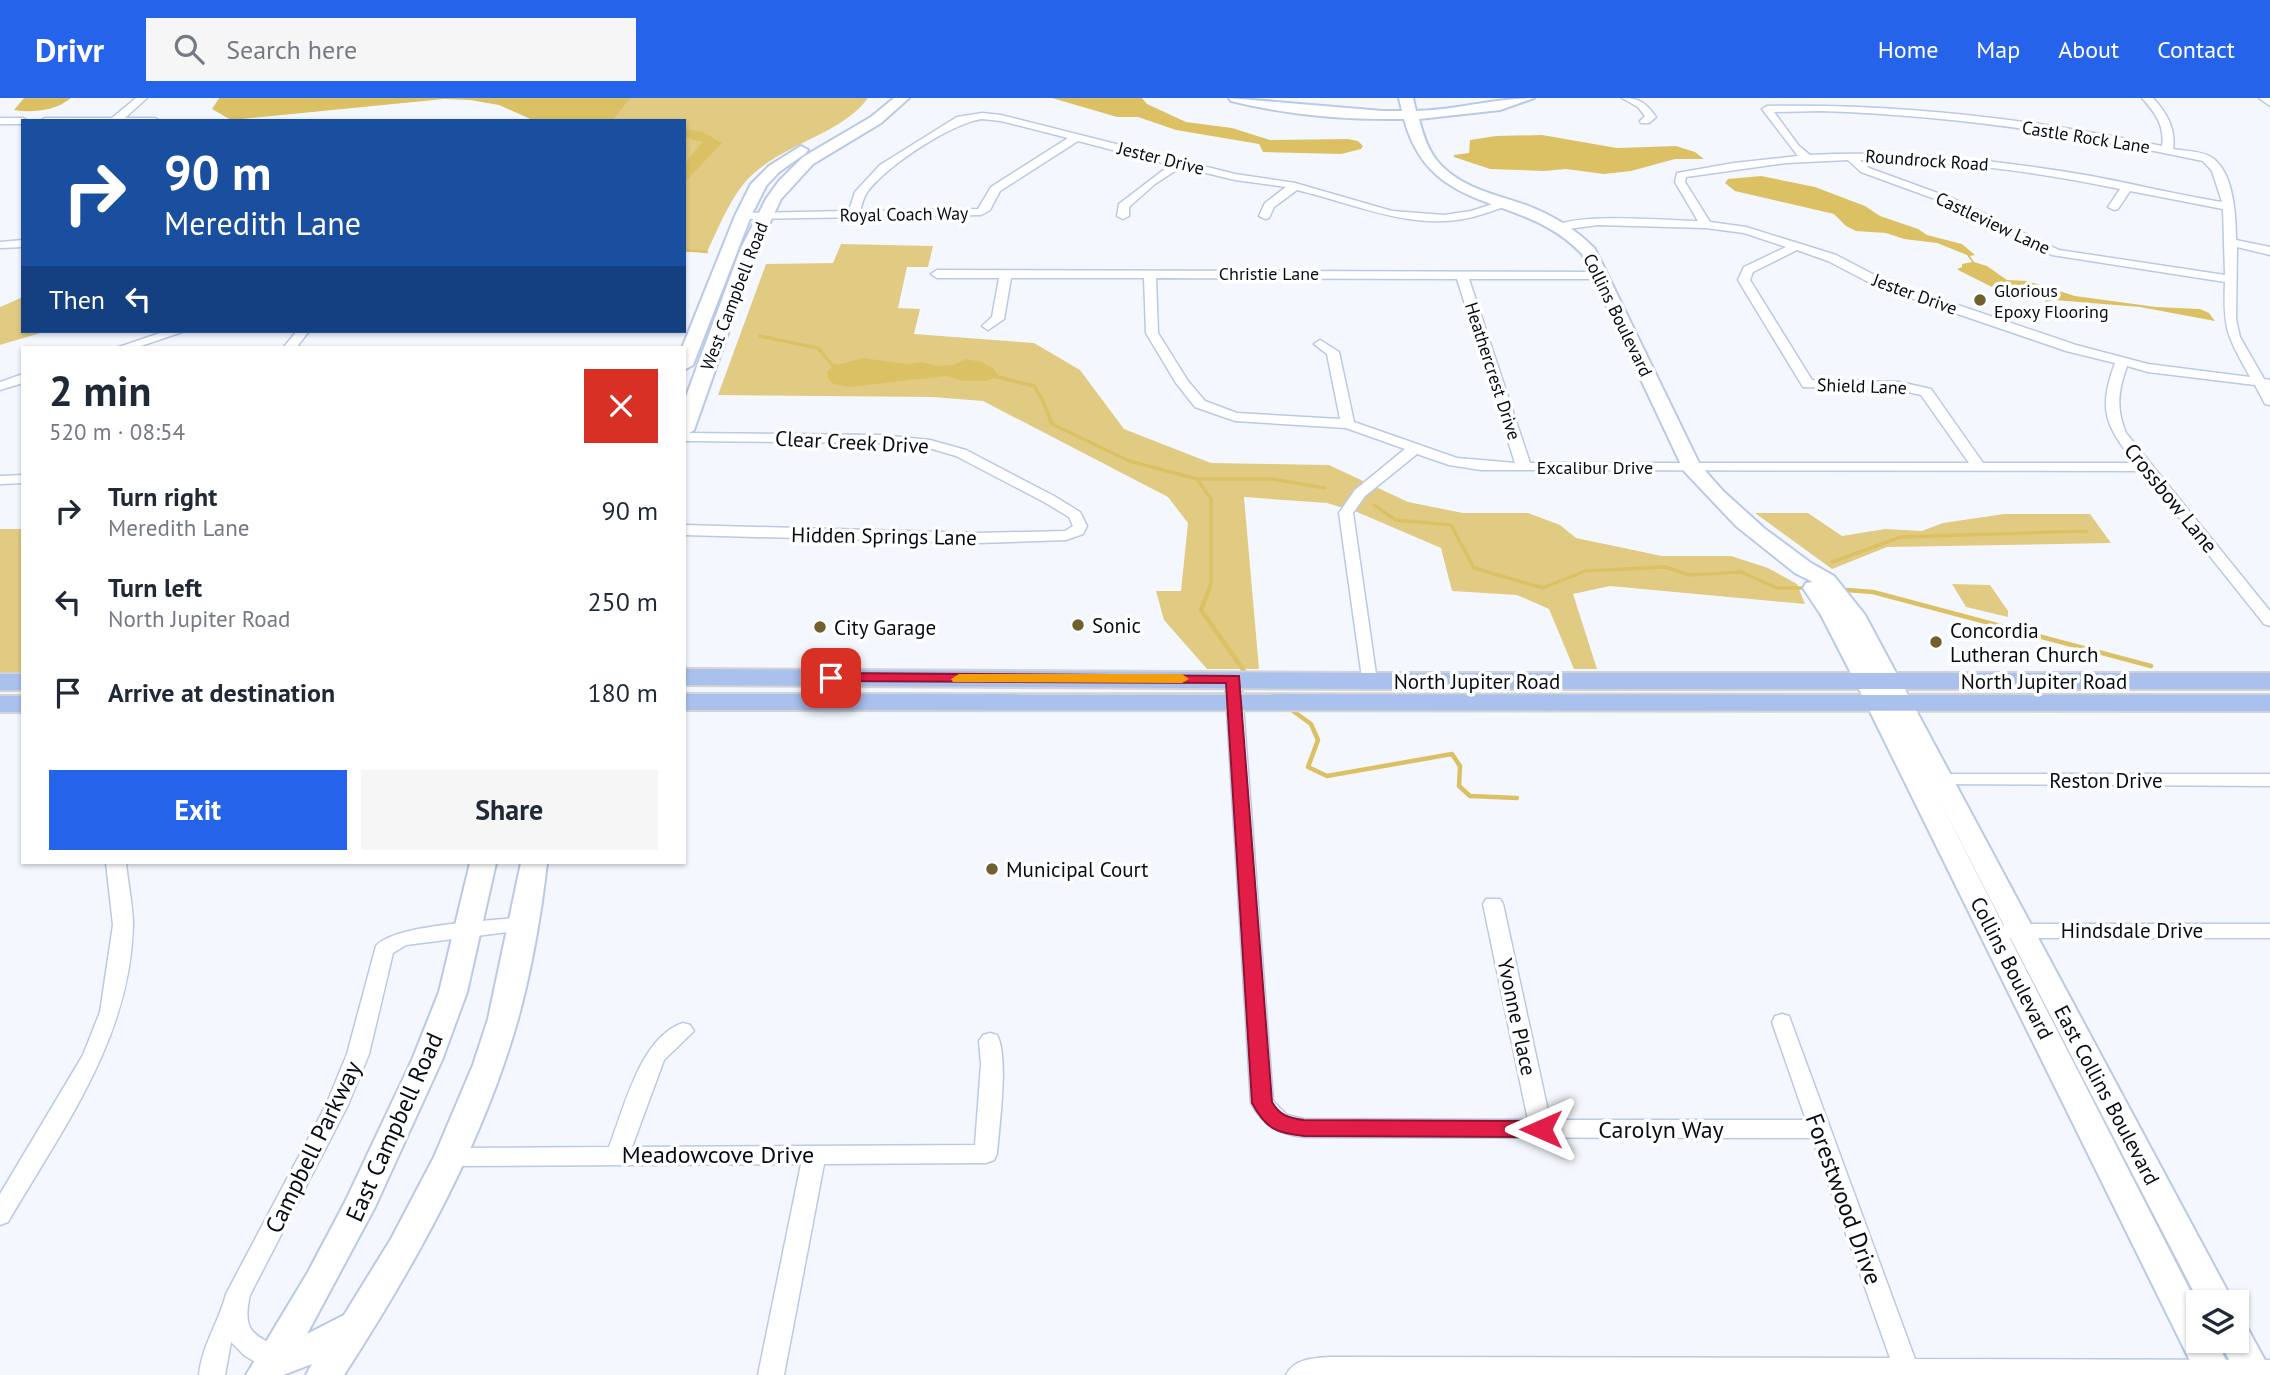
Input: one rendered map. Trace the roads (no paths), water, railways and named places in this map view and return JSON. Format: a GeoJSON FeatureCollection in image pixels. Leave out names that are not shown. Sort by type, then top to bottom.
{"type":"FeatureCollection","features":[{"type":"Feature","properties":{"kind":"main road","name":"North Jupiter Road"},"geometry":{"type":"LineString","coordinates":[[686,677],[1029,690]]}},
{"type":"Feature","properties":{"kind":"main road","name":"North Jupiter Road"},"geometry":{"type":"LineString","coordinates":[[1234,690],[1369,681],[1542,691]]}},
{"type":"Feature","properties":{"kind":"main road"},"geometry":{"type":"LineString","coordinates":[[0,682],[21,682]]}},
{"type":"Feature","properties":{"kind":"main road","name":"North Jupiter Road"},"geometry":{"type":"LineString","coordinates":[[686,702],[1029,690],[2268,690]]}},
{"type":"Feature","properties":{"kind":"main road"},"geometry":{"type":"LineString","coordinates":[[0,704],[21,704]]}},
{"type":"Feature","properties":{"kind":"street"},"geometry":{"type":"LineString","coordinates":[[117,119],[142,98]]}},
{"type":"Feature","properties":{"kind":"street","name":"West Campbell Road"},"geometry":{"type":"LineString","coordinates":[[686,360],[743,216],[759,184],[774,169],[805,147],[855,119],[880,98]]}},
{"type":"Feature","properties":{"kind":"street","name":"West Campbell Road"},"geometry":{"type":"LineString","coordinates":[[686,424],[752,241],[783,184],[799,167],[883,117],[902,98]]}},
{"type":"Feature","properties":{"kind":"street"},"geometry":{"type":"LineString","coordinates":[[1236,98],[1299,111],[1408,106],[1470,111],[1494,108],[1527,98]]}},
{"type":"Feature","properties":{"kind":"street"},"geometry":{"type":"LineString","coordinates":[[1627,98],[1648,110],[1651,117],[1645,121]]}},
{"type":"Feature","properties":{"kind":"street"},"geometry":{"type":"LineString","coordinates":[[1855,98],[1860,111]]}},
{"type":"Feature","properties":{"kind":"street"},"geometry":{"type":"LineString","coordinates":[[2147,98],[2164,119],[2170,140],[2167,150]]}},
{"type":"Feature","properties":{"kind":"street"},"geometry":{"type":"LineString","coordinates":[[2263,98],[2270,103]]}},
{"type":"Feature","properties":{"kind":"street","name":"Collins Boulevard"},"geometry":{"type":"LineString","coordinates":[[1408,106],[1422,149],[1430,163],[1462,186],[1560,227],[1589,252],[1691,467],[1732,511],[1805,569],[1809,582],[1883,692],[2007,931],[2214,1373]]}},
{"type":"Feature","properties":{"kind":"street","name":"Castle Rock Lane"},"geometry":{"type":"LineString","coordinates":[[1806,157],[1795,148],[1767,109],[1860,111],[2017,125],[2167,150],[2212,162],[2225,183],[2230,208],[2230,319],[2234,337],[2264,383],[2270,401]]}},
{"type":"Feature","properties":{"kind":"street","name":"Jester Drive"},"geometry":{"type":"LineString","coordinates":[[853,214],[861,192],[884,167],[961,119],[982,116],[1001,118],[1233,176],[1295,186],[1377,213],[1414,218],[1464,217],[1480,214],[1505,203]]}},
{"type":"Feature","properties":{"kind":"street"},"geometry":{"type":"LineString","coordinates":[[0,121],[21,121]]}},
{"type":"Feature","properties":{"kind":"street","name":"Royal Coach Way"},"geometry":{"type":"LineString","coordinates":[[743,216],[981,212],[986,208],[995,189],[1077,137]]}},
{"type":"Feature","properties":{"kind":"street","name":"Roundrock Road"},"geometry":{"type":"LineString","coordinates":[[1706,225],[1680,182],[1681,175],[1806,157],[1847,155],[1929,158],[2001,166],[2230,208]]}},
{"type":"Feature","properties":{"kind":"street","name":"Castleview Lane"},"geometry":{"type":"LineString","coordinates":[[1847,155],[1865,170],[1950,201],[2056,253],[2230,279]]}},
{"type":"Feature","properties":{"kind":"street"},"geometry":{"type":"LineString","coordinates":[[1123,216],[1124,206],[1132,196],[1180,163]]}},
{"type":"Feature","properties":{"kind":"street"},"geometry":{"type":"LineString","coordinates":[[1265,216],[1269,205],[1295,186]]}},
{"type":"Feature","properties":{"kind":"street"},"geometry":{"type":"LineString","coordinates":[[2114,207],[2127,187]]}},
{"type":"Feature","properties":{"kind":"street","name":"Jester Drive"},"geometry":{"type":"LineString","coordinates":[[1560,227],[1598,222],[1706,225],[1746,230],[1832,258],[1880,283],[2016,331],[2122,362],[2189,375],[2264,383]]}},
{"type":"Feature","properties":{"kind":"street"},"geometry":{"type":"LineString","coordinates":[[0,245],[21,243]]}},
{"type":"Feature","properties":{"kind":"street"},"geometry":{"type":"LineString","coordinates":[[2229,243],[2270,251]]}},
{"type":"Feature","properties":{"kind":"street","name":"Shield Lane"},"geometry":{"type":"LineString","coordinates":[[1797,246],[1748,270],[1744,280],[1808,384],[1920,382],[1979,467]]}},
{"type":"Feature","properties":{"kind":"street","name":"Christie Lane"},"geometry":{"type":"LineString","coordinates":[[937,274],[1600,276]]}},
{"type":"Feature","properties":{"kind":"street"},"geometry":{"type":"LineString","coordinates":[[988,326],[998,319],[1006,274]]}},
{"type":"Feature","properties":{"kind":"street","name":"Excalibur Drive"},"geometry":{"type":"LineString","coordinates":[[1150,274],[1152,333],[1183,383],[1200,404],[1234,417],[1348,424],[1454,462],[1524,467],[2145,467]]}},
{"type":"Feature","properties":{"kind":"street","name":"Heathercrest Drive"},"geometry":{"type":"LineString","coordinates":[[1462,275],[1524,467]]}},
{"type":"Feature","properties":{"kind":"street"},"geometry":{"type":"LineString","coordinates":[[129,346],[172,333]]}},
{"type":"Feature","properties":{"kind":"street"},"geometry":{"type":"LineString","coordinates":[[1320,344],[1333,352],[1348,424]]}},
{"type":"Feature","properties":{"kind":"street"},"geometry":{"type":"LineString","coordinates":[[686,360],[710,355]]}},
{"type":"Feature","properties":{"kind":"street","name":"Crossbow Lane"},"geometry":{"type":"LineString","coordinates":[[2122,362],[2110,394],[2109,410],[2119,434],[2270,621]]}},
{"type":"Feature","properties":{"kind":"street"},"geometry":{"type":"LineString","coordinates":[[0,386],[21,379]]}},
{"type":"Feature","properties":{"kind":"street","name":"Clear Creek Drive"},"geometry":{"type":"LineString","coordinates":[[686,437],[881,439],[930,444],[961,453],[1038,492],[1075,515],[1080,526]]}},
{"type":"Feature","properties":{"kind":"street"},"geometry":{"type":"LineString","coordinates":[[1369,681],[1346,513],[1360,493],[1417,447]]}},
{"type":"Feature","properties":{"kind":"street"},"geometry":{"type":"LineString","coordinates":[[0,480],[21,479]]}},
{"type":"Feature","properties":{"kind":"street","name":"Hidden Springs Lane"},"geometry":{"type":"LineString","coordinates":[[686,530],[978,538],[1066,535],[1078,531],[1080,526]]}},
{"type":"Feature","properties":{"kind":"street","name":"Carolyn Way"},"geometry":{"type":"LineString","coordinates":[[1234,690],[1262,1103],[1271,1118],[1285,1126],[1304,1128],[1819,1129]]}},
{"type":"Feature","properties":{"kind":"street","name":"East Collins Boulevard"},"geometry":{"type":"LineString","coordinates":[[1883,692],[1942,780],[2007,931],[2209,1290]]}},
{"type":"Feature","properties":{"kind":"street","name":"Reston Drive"},"geometry":{"type":"LineString","coordinates":[[1942,780],[2270,780]]}},
{"type":"Feature","properties":{"kind":"street"},"geometry":{"type":"LineString","coordinates":[[0,1216],[93,1057],[110,1012],[123,925],[116,864]]}},
{"type":"Feature","properties":{"kind":"street","name":"East Campbell Road"},"geometry":{"type":"LineString","coordinates":[[268,1368],[320,1282],[359,1208],[422,1072],[453,992],[483,864]]}},
{"type":"Feature","properties":{"kind":"street"},"geometry":{"type":"LineString","coordinates":[[324,1375],[361,1321],[451,1157],[502,1021],[524,924],[534,864]]}},
{"type":"Feature","properties":{"kind":"street","name":"Yvonne Place"},"geometry":{"type":"LineString","coordinates":[[1493,904],[1541,1129]]}},
{"type":"Feature","properties":{"kind":"street","name":"Campbell Parkway"},"geometry":{"type":"LineString","coordinates":[[212,1375],[213,1354],[234,1317],[238,1294],[309,1164],[358,1054],[383,951],[388,944],[403,938],[468,928],[524,924]]}},
{"type":"Feature","properties":{"kind":"street","name":"Hindsdale Drive"},"geometry":{"type":"LineString","coordinates":[[2007,931],[2270,931]]}},
{"type":"Feature","properties":{"kind":"street","name":"Forestwood Drive"},"geometry":{"type":"LineString","coordinates":[[1782,1022],[1907,1372]]}},
{"type":"Feature","properties":{"kind":"street"},"geometry":{"type":"LineString","coordinates":[[618,1154],[645,1076],[655,1056],[683,1031]]}},
{"type":"Feature","properties":{"kind":"street","name":"Meadowcove Drive"},"geometry":{"type":"LineString","coordinates":[[451,1157],[986,1154],[990,1041]]}},
{"type":"Feature","properties":{"kind":"street"},"geometry":{"type":"LineString","coordinates":[[771,1375],[815,1153]]}},
{"type":"Feature","properties":{"kind":"street"},"geometry":{"type":"LineString","coordinates":[[234,1317],[235,1326],[243,1339],[268,1368],[325,1344],[361,1321]]}},
{"type":"Feature","properties":{"kind":"street"},"geometry":{"type":"LineString","coordinates":[[2245,1353],[2259,1372]]}},
{"type":"Feature","properties":{"kind":"street"},"geometry":{"type":"LineString","coordinates":[[1299,1375],[1309,1370],[1329,1368],[2259,1372]]}},
{"type":"Feature","properties":{"kind":"waterway"},"geometry":{"type":"LineString","coordinates":[[686,250],[707,252]]}},
{"type":"Feature","properties":{"kind":"waterway"},"geometry":{"type":"LineString","coordinates":[[760,336],[818,348],[833,366],[838,366]]}},
{"type":"Feature","properties":{"kind":"waterway"},"geometry":{"type":"LineString","coordinates":[[993,376],[1034,386],[1052,424],[1129,461],[1197,479]]}},
{"type":"Feature","properties":{"kind":"waterway"},"geometry":{"type":"LineString","coordinates":[[1197,479],[1272,479],[1325,488]]}},
{"type":"Feature","properties":{"kind":"waterway"},"geometry":{"type":"LineString","coordinates":[[1197,479],[1211,499],[1211,584],[1208,591]]}},
{"type":"Feature","properties":{"kind":"waterway"},"geometry":{"type":"LineString","coordinates":[[1374,505],[1396,520],[1451,525],[1474,568],[1543,588],[1585,571],[1665,567],[1690,575],[1741,572],[1777,588],[1803,588]]}},
{"type":"Feature","properties":{"kind":"waterway"},"geometry":{"type":"LineString","coordinates":[[1832,562],[1901,537],[2087,531]]}},
{"type":"Feature","properties":{"kind":"waterway"},"geometry":{"type":"LineString","coordinates":[[1209,589],[1201,610],[1244,671]]}},
{"type":"Feature","properties":{"kind":"waterway"},"geometry":{"type":"LineString","coordinates":[[1847,590],[1873,592],[2151,666]]}},
{"type":"Feature","properties":{"kind":"waterway"},"geometry":{"type":"LineString","coordinates":[[1293,711],[1311,724],[1318,740],[1308,767],[1327,776],[1452,754],[1460,766],[1459,786],[1470,796],[1517,798]]}},
{"type":"Feature","properties":{"kind":"place","name":"Glorious Epoxy Flooring"},"geometry":{"type":"Point","coordinates":[1980,300]}},
{"type":"Feature","properties":{"kind":"place","name":"Sonic"},"geometry":{"type":"Point","coordinates":[1078,625]}},
{"type":"Feature","properties":{"kind":"place","name":"City Garage"},"geometry":{"type":"Point","coordinates":[820,627]}},
{"type":"Feature","properties":{"kind":"place","name":"Concordia Lutheran Church"},"geometry":{"type":"Point","coordinates":[1936,642]}},
{"type":"Feature","properties":{"kind":"place","name":"Municipal Court"},"geometry":{"type":"Point","coordinates":[992,869]}}]}
